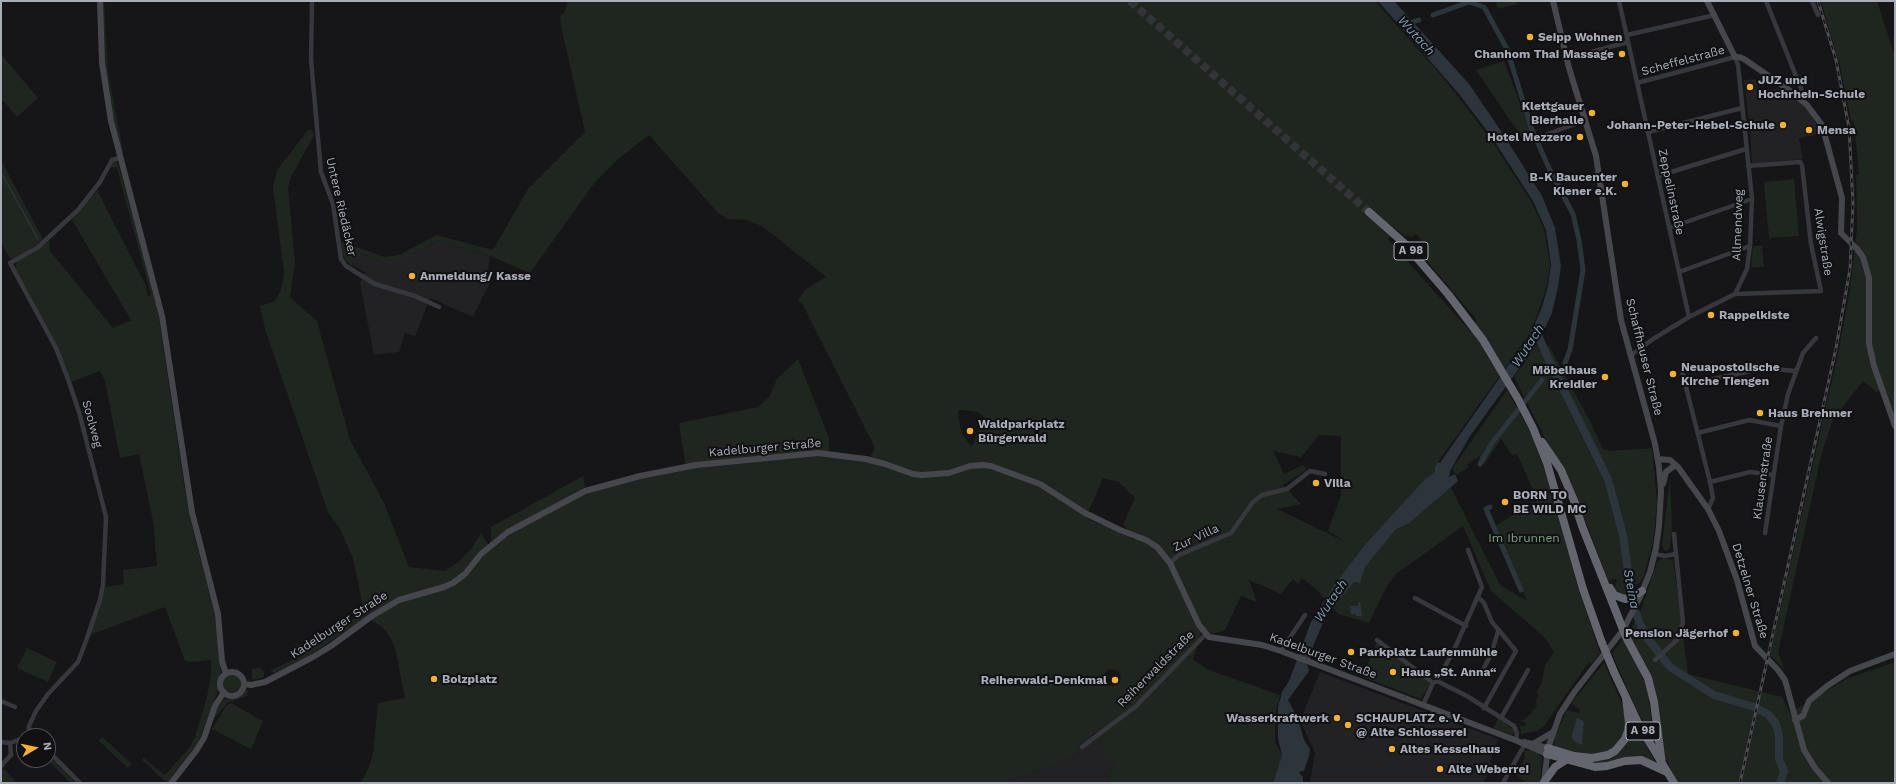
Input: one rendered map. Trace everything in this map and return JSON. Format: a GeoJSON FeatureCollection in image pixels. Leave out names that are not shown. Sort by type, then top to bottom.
{"type":"FeatureCollection","features":[{"type":"Feature","properties":{"kind":"highway","name":"A 98"},"geometry":{"type":"LineString","coordinates":[[1369,212],[1404,243],[1448,294],[1497,362],[1532,428],[1547,463],[1584,589],[1614,672],[1626,698],[1674,783]]}},
{"type":"Feature","properties":{"kind":"highway"},"geometry":{"type":"LineString","coordinates":[[1532,428],[1561,470],[1609,587],[1614,595],[1621,599],[1630,599],[1640,594]]}},
{"type":"Feature","properties":{"kind":"highway"},"geometry":{"type":"LineString","coordinates":[[1573,498],[1582,526],[1623,630],[1642,665],[1652,689],[1662,764]]}},
{"type":"Feature","properties":{"kind":"highway"},"geometry":{"type":"LineString","coordinates":[[1548,751],[1592,758],[1608,755],[1614,751],[1625,739],[1628,732],[1629,723],[1626,698]]}},
{"type":"Feature","properties":{"kind":"highway"},"geometry":{"type":"LineString","coordinates":[[1548,751],[1566,760],[1595,767],[1607,766],[1625,761],[1641,760],[1667,773]]}},
{"type":"Feature","properties":{"kind":"highway"},"geometry":{"type":"LineString","coordinates":[[1544,782],[1555,767],[1566,760]]}},
{"type":"Feature","properties":{"kind":"main road"},"geometry":{"type":"LineString","coordinates":[[100,1],[102,64],[111,121],[119,158],[143,241],[162,316],[192,512],[218,614],[222,661],[226,674]]}},
{"type":"Feature","properties":{"kind":"main road","name":"Schaffhauser Straße"},"geometry":{"type":"LineString","coordinates":[[1544,782],[1548,751],[1553,732],[1569,699],[1623,630],[1640,594],[1655,554],[1659,526],[1661,491],[1658,459],[1648,416],[1621,320],[1599,171],[1586,120],[1569,68],[1553,1]]}},
{"type":"Feature","properties":{"kind":"main road"},"geometry":{"type":"LineString","coordinates":[[1707,1],[1735,57],[1744,59],[1801,100],[1822,125],[1842,198],[1841,233],[1863,257],[1869,278],[1869,344],[1874,366],[1895,426]]}},
{"type":"Feature","properties":{"kind":"main road","name":"Kadelburger Straße"},"geometry":{"type":"LineString","coordinates":[[244,684],[251,685],[265,682],[313,657],[331,646],[372,616],[399,600],[453,583],[464,574],[481,554],[508,532],[585,491],[668,469],[818,453],[866,458],[913,474],[922,475],[949,473],[970,466],[991,466],[1040,484],[1090,516],[1146,540],[1156,547],[1170,563],[1199,625],[1209,636],[1262,645],[1281,651],[1548,751]]}},
{"type":"Feature","properties":{"kind":"main road"},"geometry":{"type":"LineString","coordinates":[[1658,459],[1670,460],[1676,466]]}},
{"type":"Feature","properties":{"kind":"main road"},"geometry":{"type":"LineString","coordinates":[[1659,468],[1676,466]]}},
{"type":"Feature","properties":{"kind":"main road"},"geometry":{"type":"LineString","coordinates":[[1661,491],[1666,472],[1676,466]]}},
{"type":"Feature","properties":{"kind":"main road","name":"Detzelner Straße"},"geometry":{"type":"LineString","coordinates":[[1676,466],[1708,509],[1719,530],[1738,580],[1755,646],[1778,670],[1785,680],[1804,750],[1815,768],[1828,783]]}},
{"type":"Feature","properties":{"kind":"main road"},"geometry":{"type":"LineString","coordinates":[[1795,720],[1803,716],[1809,701],[1827,686],[1850,671],[1895,654]]}},
{"type":"Feature","properties":{"kind":"main road"},"geometry":{"type":"LineString","coordinates":[[233,672],[240,675],[244,684],[238,694],[231,696],[224,692],[221,683],[226,674],[233,672]]}},
{"type":"Feature","properties":{"kind":"main road"},"geometry":{"type":"LineString","coordinates":[[171,783],[196,751],[204,738],[215,706],[224,692]]}},
{"type":"Feature","properties":{"kind":"main road"},"geometry":{"type":"LineString","coordinates":[[1533,744],[1553,732]]}},
{"type":"Feature","properties":{"kind":"main road","name":"Kadelburger Straße"},"geometry":{"type":"LineString","coordinates":[[1525,743],[1533,744],[1548,751]]}},
{"type":"Feature","properties":{"kind":"street","name":"Untere Riedäcker"},"geometry":{"type":"LineString","coordinates":[[312,1],[311,60],[321,172],[332,204],[342,259],[346,266],[375,284],[415,296],[439,307]]}},
{"type":"Feature","properties":{"kind":"street","name":"Zeppelinstraße"},"geometry":{"type":"LineString","coordinates":[[1619,1],[1689,317]]}},
{"type":"Feature","properties":{"kind":"street"},"geometry":{"type":"LineString","coordinates":[[1766,1],[1802,90],[1801,100]]}},
{"type":"Feature","properties":{"kind":"street"},"geometry":{"type":"LineString","coordinates":[[1812,1],[1818,15]]}},
{"type":"Feature","properties":{"kind":"street"},"geometry":{"type":"LineString","coordinates":[[1627,35],[1715,16]]}},
{"type":"Feature","properties":{"kind":"street"},"geometry":{"type":"LineString","coordinates":[[1580,55],[1628,42]]}},
{"type":"Feature","properties":{"kind":"street","name":"Scheffelstraße"},"geometry":{"type":"LineString","coordinates":[[1637,83],[1735,57]]}},
{"type":"Feature","properties":{"kind":"street","name":"Allmendweg"},"geometry":{"type":"LineString","coordinates":[[1735,57],[1752,199],[1750,246],[1746,269],[1735,294]]}},
{"type":"Feature","properties":{"kind":"street"},"geometry":{"type":"LineString","coordinates":[[1648,132],[1742,108]]}},
{"type":"Feature","properties":{"kind":"street"},"geometry":{"type":"LineString","coordinates":[[1545,135],[1586,120]]}},
{"type":"Feature","properties":{"kind":"street"},"geometry":{"type":"LineString","coordinates":[[1658,176],[1746,149]]}},
{"type":"Feature","properties":{"kind":"street","name":"Soolweg"},"geometry":{"type":"LineString","coordinates":[[29,728],[36,711],[48,694],[74,667],[83,651],[102,590],[106,517],[79,412],[69,382],[56,348],[10,263],[37,248],[78,210],[100,182],[112,160],[119,158]]}},
{"type":"Feature","properties":{"kind":"street","name":"Alwigstraße"},"geometry":{"type":"LineString","coordinates":[[1735,294],[1821,291],[1811,244],[1802,166],[1800,162],[1748,166]]}},
{"type":"Feature","properties":{"kind":"street"},"geometry":{"type":"LineString","coordinates":[[1669,228],[1752,199]]}},
{"type":"Feature","properties":{"kind":"street"},"geometry":{"type":"LineString","coordinates":[[1679,272],[1750,246]]}},
{"type":"Feature","properties":{"kind":"street"},"geometry":{"type":"LineString","coordinates":[[1630,356],[1653,339],[1689,317],[1735,294]]}},
{"type":"Feature","properties":{"kind":"street","name":"Klausenstraße"},"geometry":{"type":"LineString","coordinates":[[1765,533],[1781,426],[1795,371],[1803,353],[1816,338]]}},
{"type":"Feature","properties":{"kind":"street"},"geometry":{"type":"LineString","coordinates":[[1686,385],[1764,368],[1795,371]]}},
{"type":"Feature","properties":{"kind":"street"},"geometry":{"type":"LineString","coordinates":[[1682,371],[1710,482],[1713,498],[1708,509]]}},
{"type":"Feature","properties":{"kind":"street"},"geometry":{"type":"LineString","coordinates":[[1698,434],[1749,420],[1781,426]]}},
{"type":"Feature","properties":{"kind":"street","name":"Zur Villa"},"geometry":{"type":"LineString","coordinates":[[1170,563],[1179,555],[1231,533],[1253,502],[1262,495],[1287,489],[1310,472],[1325,474]]}},
{"type":"Feature","properties":{"kind":"street"},"geometry":{"type":"LineString","coordinates":[[1710,482],[1750,472],[1773,475]]}},
{"type":"Feature","properties":{"kind":"street"},"geometry":{"type":"LineString","coordinates":[[1655,660],[1669,649],[1677,640],[1683,623],[1674,534]]}},
{"type":"Feature","properties":{"kind":"street"},"geometry":{"type":"LineString","coordinates":[[1423,705],[1466,626],[1482,587],[1468,550]]}},
{"type":"Feature","properties":{"kind":"street"},"geometry":{"type":"LineString","coordinates":[[1655,554],[1665,556],[1676,554]]}},
{"type":"Feature","properties":{"kind":"street"},"geometry":{"type":"LineString","coordinates":[[1478,596],[1484,603],[1492,622],[1498,631],[1516,651],[1484,708]]}},
{"type":"Feature","properties":{"kind":"street"},"geometry":{"type":"LineString","coordinates":[[1415,598],[1466,626]]}},
{"type":"Feature","properties":{"kind":"street"},"geometry":{"type":"LineString","coordinates":[[1281,651],[1305,616]]}},
{"type":"Feature","properties":{"kind":"street"},"geometry":{"type":"LineString","coordinates":[[1483,670],[1492,652],[1498,631]]}},
{"type":"Feature","properties":{"kind":"street","name":"Reiherwaldstraße"},"geometry":{"type":"LineString","coordinates":[[1082,747],[1135,707],[1206,634]]}},
{"type":"Feature","properties":{"kind":"street"},"geometry":{"type":"LineString","coordinates":[[1377,640],[1435,682],[1467,696],[1516,729],[1518,736],[1516,740]]}},
{"type":"Feature","properties":{"kind":"street"},"geometry":{"type":"LineString","coordinates":[[1500,718],[1528,670]]}},
{"type":"Feature","properties":{"kind":"street"},"geometry":{"type":"LineString","coordinates":[[1,701],[15,707]]}},
{"type":"Feature","properties":{"kind":"street"},"geometry":{"type":"LineString","coordinates":[[1,742],[10,743],[16,741]]}},
{"type":"Feature","properties":{"kind":"street"},"geometry":{"type":"LineString","coordinates":[[1,766],[11,755],[10,743]]}},
{"type":"Feature","properties":{"kind":"street"},"geometry":{"type":"LineString","coordinates":[[1502,783],[1525,743]]}},
{"type":"Feature","properties":{"kind":"street"},"geometry":{"type":"LineString","coordinates":[[56,759],[80,783]]}},
{"type":"Feature","properties":{"kind":"shaded area","name":"Johann-Peter-Hebel-Schule"},"geometry":{"type":"Polygon","coordinates":[[[1756,79],[1758,92],[1782,88],[1804,106],[1814,119],[1821,134],[1799,138],[1803,159],[1752,164],[1744,80],[1756,79]]]}},
{"type":"Feature","properties":{"kind":"shaded area"},"geometry":{"type":"Polygon","coordinates":[[[437,240],[490,256],[488,272],[491,280],[473,317],[430,298],[415,336],[405,333],[399,352],[374,355],[360,283],[365,272],[352,265],[354,258],[357,255],[363,254],[382,262],[420,252],[437,240]]]}},
{"type":"Feature","properties":{"kind":"shaded area"},"geometry":{"type":"Polygon","coordinates":[[[1320,672],[1498,739],[1490,762],[1493,765],[1483,783],[1310,783],[1315,752],[1300,721],[1320,672]]]}},
{"type":"Feature","properties":{"kind":"shaded area"},"geometry":{"type":"Polygon","coordinates":[[[1096,733],[1115,768],[1106,772],[1110,783],[1003,783],[1076,757],[1079,744],[1096,733]]]}},
{"type":"Feature","properties":{"kind":"green space"},"geometry":{"type":"Polygon","coordinates":[[[102,1],[104,1],[108,72],[123,151],[121,153],[109,98],[104,52],[102,1]]]}},
{"type":"Feature","properties":{"kind":"green space","name":"Im Ibrunnen"},"geometry":{"type":"Polygon","coordinates":[[[568,1],[1375,1],[1441,75],[1490,138],[1531,201],[1544,229],[1550,264],[1547,286],[1531,332],[1438,462],[1500,585],[1527,601],[1494,527],[1533,502],[1536,503],[1537,499],[1517,454],[1512,455],[1501,439],[1484,465],[1479,456],[1467,464],[1469,467],[1457,475],[1452,469],[1507,390],[1532,436],[1549,480],[1577,584],[1600,653],[1591,664],[1589,662],[1544,726],[1537,731],[1521,734],[1520,725],[1524,727],[1526,723],[1522,722],[1523,720],[1531,714],[1533,709],[1535,709],[1537,704],[1535,703],[1539,694],[1536,693],[1542,682],[1545,665],[1554,652],[1544,637],[1491,591],[1463,526],[1396,574],[1387,586],[1369,623],[1338,614],[1316,589],[1302,578],[1298,584],[1293,579],[1281,594],[1249,580],[1257,602],[1241,596],[1225,630],[1213,634],[1203,627],[1193,660],[1209,670],[1280,695],[1275,716],[1275,742],[1282,755],[1273,783],[1110,783],[1106,772],[1115,768],[1095,733],[1079,744],[1076,757],[1003,783],[361,783],[373,754],[378,703],[405,698],[395,648],[389,635],[381,626],[372,621],[371,614],[310,655],[274,673],[270,671],[297,658],[293,646],[321,642],[364,612],[353,558],[340,529],[328,512],[265,329],[260,306],[275,301],[281,290],[284,273],[273,187],[277,170],[308,130],[312,130],[314,135],[291,177],[288,188],[295,263],[290,297],[317,321],[350,440],[384,503],[409,567],[445,571],[457,563],[471,549],[481,533],[491,549],[519,528],[578,497],[652,475],[686,468],[679,423],[758,407],[769,397],[777,379],[798,359],[829,438],[829,451],[872,458],[871,456],[875,448],[803,305],[798,300],[805,290],[826,277],[762,226],[746,220],[727,219],[718,213],[649,135],[618,159],[595,182],[530,273],[490,256],[437,240],[420,252],[401,259],[382,262],[363,254],[357,255],[351,266],[344,258],[340,241],[385,257],[399,255],[436,235],[493,250],[528,189],[585,132],[561,26],[560,16],[564,13],[568,1]],[[1394,228],[1388,240],[1471,332],[1476,319],[1421,254],[1421,246],[1424,243],[1416,234],[1412,237],[1403,235],[1394,228]],[[958,411],[962,434],[970,445],[973,445],[980,426],[984,423],[983,416],[978,412],[958,411]],[[1319,435],[1301,457],[1273,451],[1284,474],[1303,465],[1307,469],[1283,485],[1301,504],[1277,509],[1344,541],[1328,531],[1341,495],[1341,436],[1319,435]],[[1103,478],[1086,518],[1135,540],[1123,524],[1135,498],[1119,482],[1103,478]],[[1109,669],[1104,674],[1103,680],[1108,686],[1114,686],[1119,683],[1121,677],[1118,671],[1109,669]]]}},
{"type":"Feature","properties":{"kind":"green space"},"geometry":{"type":"Polygon","coordinates":[[[1495,1],[1516,1],[1517,4],[1498,9],[1495,1]]]}},
{"type":"Feature","properties":{"kind":"green space"},"geometry":{"type":"Polygon","coordinates":[[[1821,1],[1877,1],[1895,57],[1895,434],[1880,390],[1877,392],[1863,381],[1833,419],[1821,456],[1778,653],[1785,670],[1770,655],[1839,349],[1850,290],[1857,228],[1856,175],[1859,174],[1854,123],[1851,120],[1840,66],[1821,1]]]}},
{"type":"Feature","properties":{"kind":"green space"},"geometry":{"type":"Polygon","coordinates":[[[1,54],[38,98],[17,117],[1,98],[1,54]]]}},
{"type":"Feature","properties":{"kind":"green space"},"geometry":{"type":"Polygon","coordinates":[[[1504,61],[1533,138],[1525,142],[1476,70],[1504,61]]]}},
{"type":"Feature","properties":{"kind":"green space"},"geometry":{"type":"Polygon","coordinates":[[[1,160],[43,239],[29,251],[12,259],[9,257],[1,242],[1,160]]]}},
{"type":"Feature","properties":{"kind":"green space"},"geometry":{"type":"Polygon","coordinates":[[[117,161],[142,249],[158,313],[185,491],[193,530],[217,622],[221,672],[218,682],[218,691],[199,740],[189,756],[167,783],[142,760],[143,757],[165,775],[190,747],[197,731],[207,697],[211,675],[211,660],[191,662],[185,661],[165,607],[90,635],[105,587],[124,584],[123,570],[157,566],[153,521],[139,454],[120,458],[105,381],[100,371],[71,382],[54,340],[15,268],[17,261],[33,253],[49,240],[50,251],[113,328],[131,320],[72,220],[97,190],[146,286],[148,296],[151,295],[117,168],[111,167],[113,162],[117,161]]]}},
{"type":"Feature","properties":{"kind":"green space"},"geometry":{"type":"Polygon","coordinates":[[[1794,179],[1799,236],[1769,238],[1764,182],[1794,179]]]}},
{"type":"Feature","properties":{"kind":"green space"},"geometry":{"type":"Polygon","coordinates":[[[1753,246],[1762,246],[1764,267],[1751,268],[1753,246]]]}},
{"type":"Feature","properties":{"kind":"green space"},"geometry":{"type":"Polygon","coordinates":[[[1536,346],[1549,346],[1590,421],[1603,449],[1610,451],[1652,448],[1657,502],[1653,542],[1644,575],[1640,583],[1631,586],[1633,593],[1628,595],[1620,595],[1614,589],[1617,579],[1613,579],[1610,582],[1608,580],[1570,481],[1546,440],[1514,377],[1536,346]]]}},
{"type":"Feature","properties":{"kind":"green space"},"geometry":{"type":"Polygon","coordinates":[[[583,476],[585,487],[507,530],[491,542],[491,527],[583,476]]]}},
{"type":"Feature","properties":{"kind":"green space"},"geometry":{"type":"Polygon","coordinates":[[[1670,477],[1672,529],[1670,548],[1667,551],[1664,550],[1662,545],[1670,477]]]}},
{"type":"Feature","properties":{"kind":"green space"},"geometry":{"type":"Polygon","coordinates":[[[1663,558],[1673,560],[1688,674],[1782,697],[1790,713],[1846,679],[1895,662],[1895,783],[1678,783],[1666,759],[1659,717],[1628,635],[1642,607],[1657,562],[1663,558]]]}},
{"type":"Feature","properties":{"kind":"green space"},"geometry":{"type":"Polygon","coordinates":[[[1623,639],[1627,643],[1647,687],[1657,744],[1655,745],[1633,702],[1612,653],[1623,639]]]}},
{"type":"Feature","properties":{"kind":"green space"},"geometry":{"type":"Polygon","coordinates":[[[1377,641],[1430,684],[1421,699],[1363,677],[1377,641]]]}},
{"type":"Feature","properties":{"kind":"green space"},"geometry":{"type":"Polygon","coordinates":[[[27,648],[57,662],[48,682],[17,668],[27,648]]]}},
{"type":"Feature","properties":{"kind":"green space"},"geometry":{"type":"Polygon","coordinates":[[[1604,663],[1623,706],[1626,723],[1623,735],[1611,750],[1605,753],[1581,755],[1555,746],[1554,739],[1567,710],[1579,713],[1580,710],[1574,706],[1572,702],[1604,663]]]}},
{"type":"Feature","properties":{"kind":"green space"},"geometry":{"type":"Polygon","coordinates":[[[260,668],[264,672],[264,677],[252,680],[252,669],[260,668]]]}},
{"type":"Feature","properties":{"kind":"green space"},"geometry":{"type":"Polygon","coordinates":[[[232,674],[238,677],[241,683],[238,689],[232,692],[226,689],[223,683],[226,677],[232,674]]]}},
{"type":"Feature","properties":{"kind":"green space"},"geometry":{"type":"Polygon","coordinates":[[[249,689],[247,696],[227,703],[216,717],[214,717],[218,707],[224,699],[238,696],[249,689]]]}},
{"type":"Feature","properties":{"kind":"green space"},"geometry":{"type":"Polygon","coordinates":[[[231,703],[263,721],[251,749],[212,729],[226,706],[231,703]]]}},
{"type":"Feature","properties":{"kind":"green space"},"geometry":{"type":"Polygon","coordinates":[[[1498,718],[1514,730],[1514,734],[1511,735],[1494,728],[1498,718]]]}},
{"type":"Feature","properties":{"kind":"green space"},"geometry":{"type":"Polygon","coordinates":[[[1632,720],[1656,764],[1596,765],[1581,760],[1613,754],[1632,720]]]}},
{"type":"Feature","properties":{"kind":"green space"},"geometry":{"type":"Polygon","coordinates":[[[102,737],[132,764],[128,768],[99,741],[102,737]]]}},
{"type":"Feature","properties":{"kind":"green space"},"geometry":{"type":"Polygon","coordinates":[[[1530,750],[1538,753],[1542,757],[1540,783],[1527,783],[1516,775],[1516,772],[1525,758],[1524,751],[1530,750]]]}},
{"type":"Feature","properties":{"kind":"green space"},"geometry":{"type":"Polygon","coordinates":[[[56,762],[76,783],[69,783],[70,782],[55,768],[56,762]]]}},
{"type":"Feature","properties":{"kind":"green space"},"geometry":{"type":"Polygon","coordinates":[[[2,767],[17,783],[1,783],[2,767]]]}},
{"type":"Feature","properties":{"kind":"water","name":"Wutach"},"geometry":{"type":"Polygon","coordinates":[[[1378,1],[1394,1],[1469,84],[1542,196],[1555,228],[1561,266],[1552,313],[1539,341],[1470,436],[1450,471],[1449,477],[1455,474],[1458,481],[1408,524],[1396,529],[1365,567],[1360,583],[1354,582],[1327,614],[1313,646],[1313,653],[1307,664],[1309,671],[1288,700],[1298,719],[1304,740],[1310,749],[1304,771],[1299,773],[1303,777],[1303,783],[1273,783],[1282,755],[1278,738],[1278,707],[1282,692],[1289,681],[1311,622],[1335,584],[1364,546],[1426,478],[1435,472],[1435,467],[1438,462],[1440,463],[1531,333],[1542,307],[1548,286],[1551,264],[1546,230],[1533,201],[1491,136],[1459,94],[1378,1]]]}},
{"type":"Feature","properties":{"kind":"water"},"geometry":{"type":"Polygon","coordinates":[[[1360,602],[1362,616],[1351,614],[1350,606],[1358,606],[1358,603],[1360,602]]]}},
{"type":"Feature","properties":{"kind":"water"},"geometry":{"type":"Polygon","coordinates":[[[1577,718],[1584,721],[1582,745],[1575,742],[1572,738],[1577,718]]]}},
{"type":"Feature","properties":{"kind":"waterway"},"geometry":{"type":"LineString","coordinates":[[1433,15],[1469,2],[1484,7],[1507,49],[1531,127],[1548,166],[1573,214],[1579,240],[1583,270],[1570,350],[1565,363]]}},
{"type":"Feature","properties":{"kind":"waterway","name":"Wutach"},"geometry":{"type":"LineString","coordinates":[[1407,24],[1419,20]]}},
{"type":"Feature","properties":{"kind":"waterway"},"geometry":{"type":"LineString","coordinates":[[1,172],[38,239]]}},
{"type":"Feature","properties":{"kind":"waterway","name":"Steina"},"geometry":{"type":"LineString","coordinates":[[1538,335],[1608,479],[1623,535],[1632,602],[1640,624],[1648,639],[1670,667],[1714,695],[1754,707],[1768,714],[1776,724],[1779,737],[1779,759],[1784,771],[1780,783]]}},
{"type":"Feature","properties":{"kind":"waterway"},"geometry":{"type":"LineString","coordinates":[[1480,464],[1492,443],[1542,380]]}},
{"type":"Feature","properties":{"kind":"waterway"},"geometry":{"type":"LineString","coordinates":[[1490,507],[1486,509],[1521,590]]}},
{"type":"Feature","properties":{"kind":"tunnel"},"geometry":{"type":"LineString","coordinates":[[1130,1],[1369,212]]}},
{"type":"Feature","properties":{"kind":"railway"},"geometry":{"type":"LineString","coordinates":[[1740,783],[1836,348],[1850,269],[1853,203],[1849,128],[1836,60],[1818,1]]}},
{"type":"Feature","properties":{"kind":"place","name":"Seipp Wohnen"},"geometry":{"type":"Point","coordinates":[1530,37]}},
{"type":"Feature","properties":{"kind":"place","name":"Chanhom Thai Massage"},"geometry":{"type":"Point","coordinates":[1622,54]}},
{"type":"Feature","properties":{"kind":"place","name":"JUZ und Hochrhein-Schule"},"geometry":{"type":"Point","coordinates":[1750,87]}},
{"type":"Feature","properties":{"kind":"place","name":"Klettgauer Bierhalle"},"geometry":{"type":"Point","coordinates":[1592,113]}},
{"type":"Feature","properties":{"kind":"place","name":"Johann-Peter-Hebel-Schule"},"geometry":{"type":"Point","coordinates":[1783,125]}},
{"type":"Feature","properties":{"kind":"place","name":"Mensa"},"geometry":{"type":"Point","coordinates":[1809,130]}},
{"type":"Feature","properties":{"kind":"place","name":"Hotel Mezzero"},"geometry":{"type":"Point","coordinates":[1580,137]}},
{"type":"Feature","properties":{"kind":"place","name":"B-K Baucenter Kiener e.K."},"geometry":{"type":"Point","coordinates":[1625,184]}},
{"type":"Feature","properties":{"kind":"place","name":"Anmeldung/ Kasse"},"geometry":{"type":"Point","coordinates":[412,276]}},
{"type":"Feature","properties":{"kind":"place","name":"Rappelkiste"},"geometry":{"type":"Point","coordinates":[1711,315]}},
{"type":"Feature","properties":{"kind":"place","name":"Neuapostolische Kirche Tiengen"},"geometry":{"type":"Point","coordinates":[1673,374]}},
{"type":"Feature","properties":{"kind":"place","name":"Möbelhaus Kreidler"},"geometry":{"type":"Point","coordinates":[1605,377]}},
{"type":"Feature","properties":{"kind":"place","name":"Haus Brehmer"},"geometry":{"type":"Point","coordinates":[1760,413]}},
{"type":"Feature","properties":{"kind":"place","name":"Waldparkplatz Bürgerwald"},"geometry":{"type":"Point","coordinates":[970,431]}},
{"type":"Feature","properties":{"kind":"place","name":"Villa"},"geometry":{"type":"Point","coordinates":[1316,483]}},
{"type":"Feature","properties":{"kind":"place","name":"BORN TO BE WILD MC"},"geometry":{"type":"Point","coordinates":[1505,502]}},
{"type":"Feature","properties":{"kind":"place","name":"Pension Jägerhof"},"geometry":{"type":"Point","coordinates":[1736,633]}},
{"type":"Feature","properties":{"kind":"place","name":"Parkplatz Laufenmühle"},"geometry":{"type":"Point","coordinates":[1351,652]}},
{"type":"Feature","properties":{"kind":"place","name":"Haus „St. Anna“"},"geometry":{"type":"Point","coordinates":[1393,672]}},
{"type":"Feature","properties":{"kind":"place","name":"Bolzplatz"},"geometry":{"type":"Point","coordinates":[434,679]}},
{"type":"Feature","properties":{"kind":"place","name":"Reiherwald-Denkmal"},"geometry":{"type":"Point","coordinates":[1115,680]}},
{"type":"Feature","properties":{"kind":"place","name":"Wasserkraftwerk"},"geometry":{"type":"Point","coordinates":[1337,718]}},
{"type":"Feature","properties":{"kind":"place","name":"SCHAUPLATZ e. V. @ Alte Schlosserei"},"geometry":{"type":"Point","coordinates":[1348,725]}},
{"type":"Feature","properties":{"kind":"place","name":"Altes Kesselhaus"},"geometry":{"type":"Point","coordinates":[1392,749]}},
{"type":"Feature","properties":{"kind":"place","name":"Alte Weberrei"},"geometry":{"type":"Point","coordinates":[1440,769]}}]}
